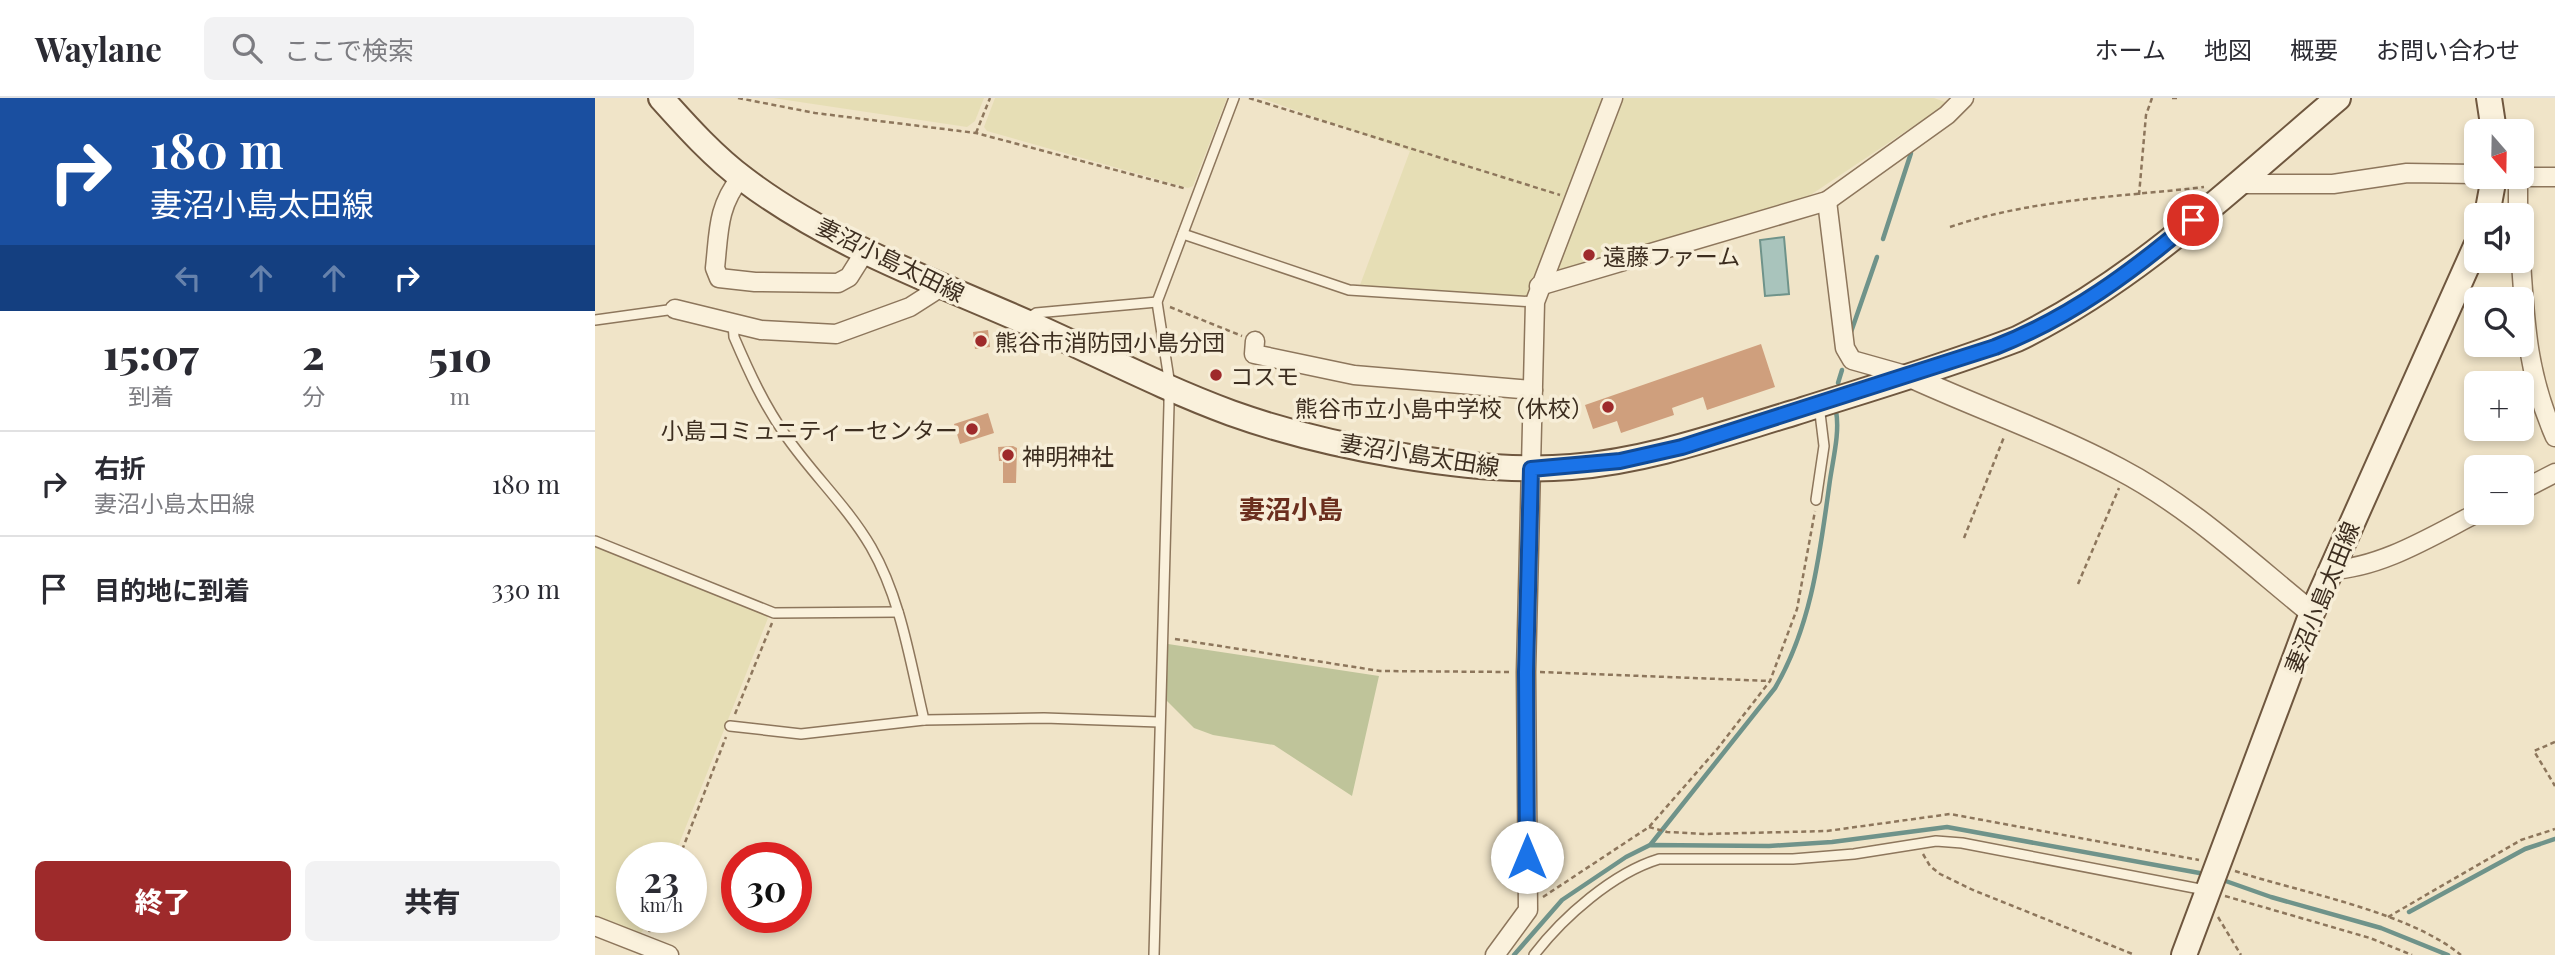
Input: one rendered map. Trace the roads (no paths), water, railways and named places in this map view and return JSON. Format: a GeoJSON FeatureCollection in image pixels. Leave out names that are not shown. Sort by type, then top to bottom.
{"type":"FeatureCollection","features":[{"type":"Feature","properties":{"kind":"main road","name":"妻沼小島太田線"},"geometry":{"type":"LineString","coordinates":[[661,98],[699,139],[741,177],[791,210],[866,250],[1169,389],[1242,417],[1346,444],[1458,462],[1531,469],[1638,458],[1909,376],[2017,339],[2065,314],[2151,255],[2338,98]]}},
{"type":"Feature","properties":{"kind":"main road"},"geometry":{"type":"LineString","coordinates":[[2489,98],[2492,119]]}},
{"type":"Feature","properties":{"kind":"main road","name":"妻沼小島太田線"},"geometry":{"type":"LineString","coordinates":[[2183,955],[2312,613],[2464,273]]}},
{"type":"Feature","properties":{"kind":"street"},"geometry":{"type":"LineString","coordinates":[[1495,955],[1528,910],[1526,672],[1537,294],[1613,98]]}},
{"type":"Feature","properties":{"kind":"street"},"geometry":{"type":"LineString","coordinates":[[1537,294],[1826,201],[1947,115],[1964,98]]}},
{"type":"Feature","properties":{"kind":"street"},"geometry":{"type":"LineString","coordinates":[[2235,184],[2333,184],[2407,173],[2464,174]]}},
{"type":"Feature","properties":{"kind":"street"},"geometry":{"type":"LineString","coordinates":[[741,177],[727,194],[723,205],[715,268],[719,278],[755,282],[838,283],[849,277],[866,250]]}},
{"type":"Feature","properties":{"kind":"street"},"geometry":{"type":"LineString","coordinates":[[2534,177],[2555,177]]}},
{"type":"Feature","properties":{"kind":"street"},"geometry":{"type":"LineString","coordinates":[[1826,201],[1845,348],[1853,360],[1909,376],[2011,418],[2126,472],[2182,508],[2312,613]]}},
{"type":"Feature","properties":{"kind":"street"},"geometry":{"type":"LineString","coordinates":[[2522,273],[2526,343],[2533,376],[2555,437]]}},
{"type":"Feature","properties":{"kind":"street"},"geometry":{"type":"LineString","coordinates":[[675,309],[761,330],[843,333],[922,301],[940,284]]}},
{"type":"Feature","properties":{"kind":"street"},"geometry":{"type":"LineString","coordinates":[[1255,341],[1254,354],[1354,375],[1533,390]]}},
{"type":"Feature","properties":{"kind":"street"},"geometry":{"type":"LineString","coordinates":[[2534,484],[2555,473]]}},
{"type":"Feature","properties":{"kind":"street"},"geometry":{"type":"LineString","coordinates":[[2330,570],[2349,569],[2371,562],[2464,519]]}},
{"type":"Feature","properties":{"kind":"street"},"geometry":{"type":"LineString","coordinates":[[595,926],[669,955]]}},
{"type":"Feature","properties":{"kind":"lane"},"geometry":{"type":"LineString","coordinates":[[1154,955],[1169,389],[1157,302],[1234,98]]}},
{"type":"Feature","properties":{"kind":"lane"},"geometry":{"type":"LineString","coordinates":[[1183,234],[1349,290],[1537,294]]}},
{"type":"Feature","properties":{"kind":"lane"},"geometry":{"type":"LineString","coordinates":[[1025,322],[1036,313],[1157,302]]}},
{"type":"Feature","properties":{"kind":"lane"},"geometry":{"type":"LineString","coordinates":[[595,320],[675,309]]}},
{"type":"Feature","properties":{"kind":"lane"},"geometry":{"type":"LineString","coordinates":[[733,324],[734,337],[768,409],[788,439],[845,507],[872,548],[893,592],[924,720]]}},
{"type":"Feature","properties":{"kind":"lane"},"geometry":{"type":"LineString","coordinates":[[1817,500],[1824,446],[1819,404]]}},
{"type":"Feature","properties":{"kind":"lane"},"geometry":{"type":"LineString","coordinates":[[595,541],[774,612],[898,612]]}},
{"type":"Feature","properties":{"kind":"lane"},"geometry":{"type":"LineString","coordinates":[[730,726],[801,734],[924,720],[1044,718],[1159,722]]}},
{"type":"Feature","properties":{"kind":"lane"},"geometry":{"type":"LineString","coordinates":[[1534,955],[1557,925],[1575,908],[1643,864],[1659,859],[1816,858],[1936,841],[2209,887]]}},
{"type":"Feature","properties":{"kind":"water"},"geometry":{"type":"Polygon","coordinates":[[[1784,237],[1789,294],[1765,296],[1760,240],[1784,237]]]}},
{"type":"Feature","properties":{"kind":"waterway"},"geometry":{"type":"LineString","coordinates":[[1883,239],[1911,153]]}},
{"type":"Feature","properties":{"kind":"waterway"},"geometry":{"type":"LineString","coordinates":[[1851,332],[1877,257]]}},
{"type":"Feature","properties":{"kind":"waterway"},"geometry":{"type":"LineString","coordinates":[[1838,383],[1842,370]]}},
{"type":"Feature","properties":{"kind":"waterway"},"geometry":{"type":"LineString","coordinates":[[1651,844],[1775,688],[1788,664],[1806,613],[1818,561],[1836,446],[1836,411]]}},
{"type":"Feature","properties":{"kind":"waterway"},"geometry":{"type":"LineString","coordinates":[[1514,955],[1562,900],[1626,857],[1650,845],[1769,846],[1832,842],[1947,827],[2205,874]]}},
{"type":"Feature","properties":{"kind":"waterway"},"geometry":{"type":"LineString","coordinates":[[2409,912],[2525,849],[2555,839]]}},
{"type":"Feature","properties":{"kind":"waterway"},"geometry":{"type":"LineString","coordinates":[[2220,879],[2271,897],[2381,928],[2448,955]]}},
{"type":"Feature","properties":{"kind":"place","name":"遠藤ファーム"},"geometry":{"type":"Point","coordinates":[1589,255]}},
{"type":"Feature","properties":{"kind":"place","name":"熊谷市消防団小島分団"},"geometry":{"type":"Point","coordinates":[981,341]}},
{"type":"Feature","properties":{"kind":"place","name":"コスモ"},"geometry":{"type":"Point","coordinates":[1216,375]}},
{"type":"Feature","properties":{"kind":"place","name":"熊谷市立小島中学校（休校）"},"geometry":{"type":"Point","coordinates":[1608,407]}},
{"type":"Feature","properties":{"kind":"place","name":"小島コミュニティーセンター"},"geometry":{"type":"Point","coordinates":[972,429]}},
{"type":"Feature","properties":{"kind":"place","name":"神明神社"},"geometry":{"type":"Point","coordinates":[1008,455]}},
{"type":"Feature","properties":{"kind":"district","name":"妻沼小島"},"geometry":{"type":"Point","coordinates":[1291,508]}}]}
